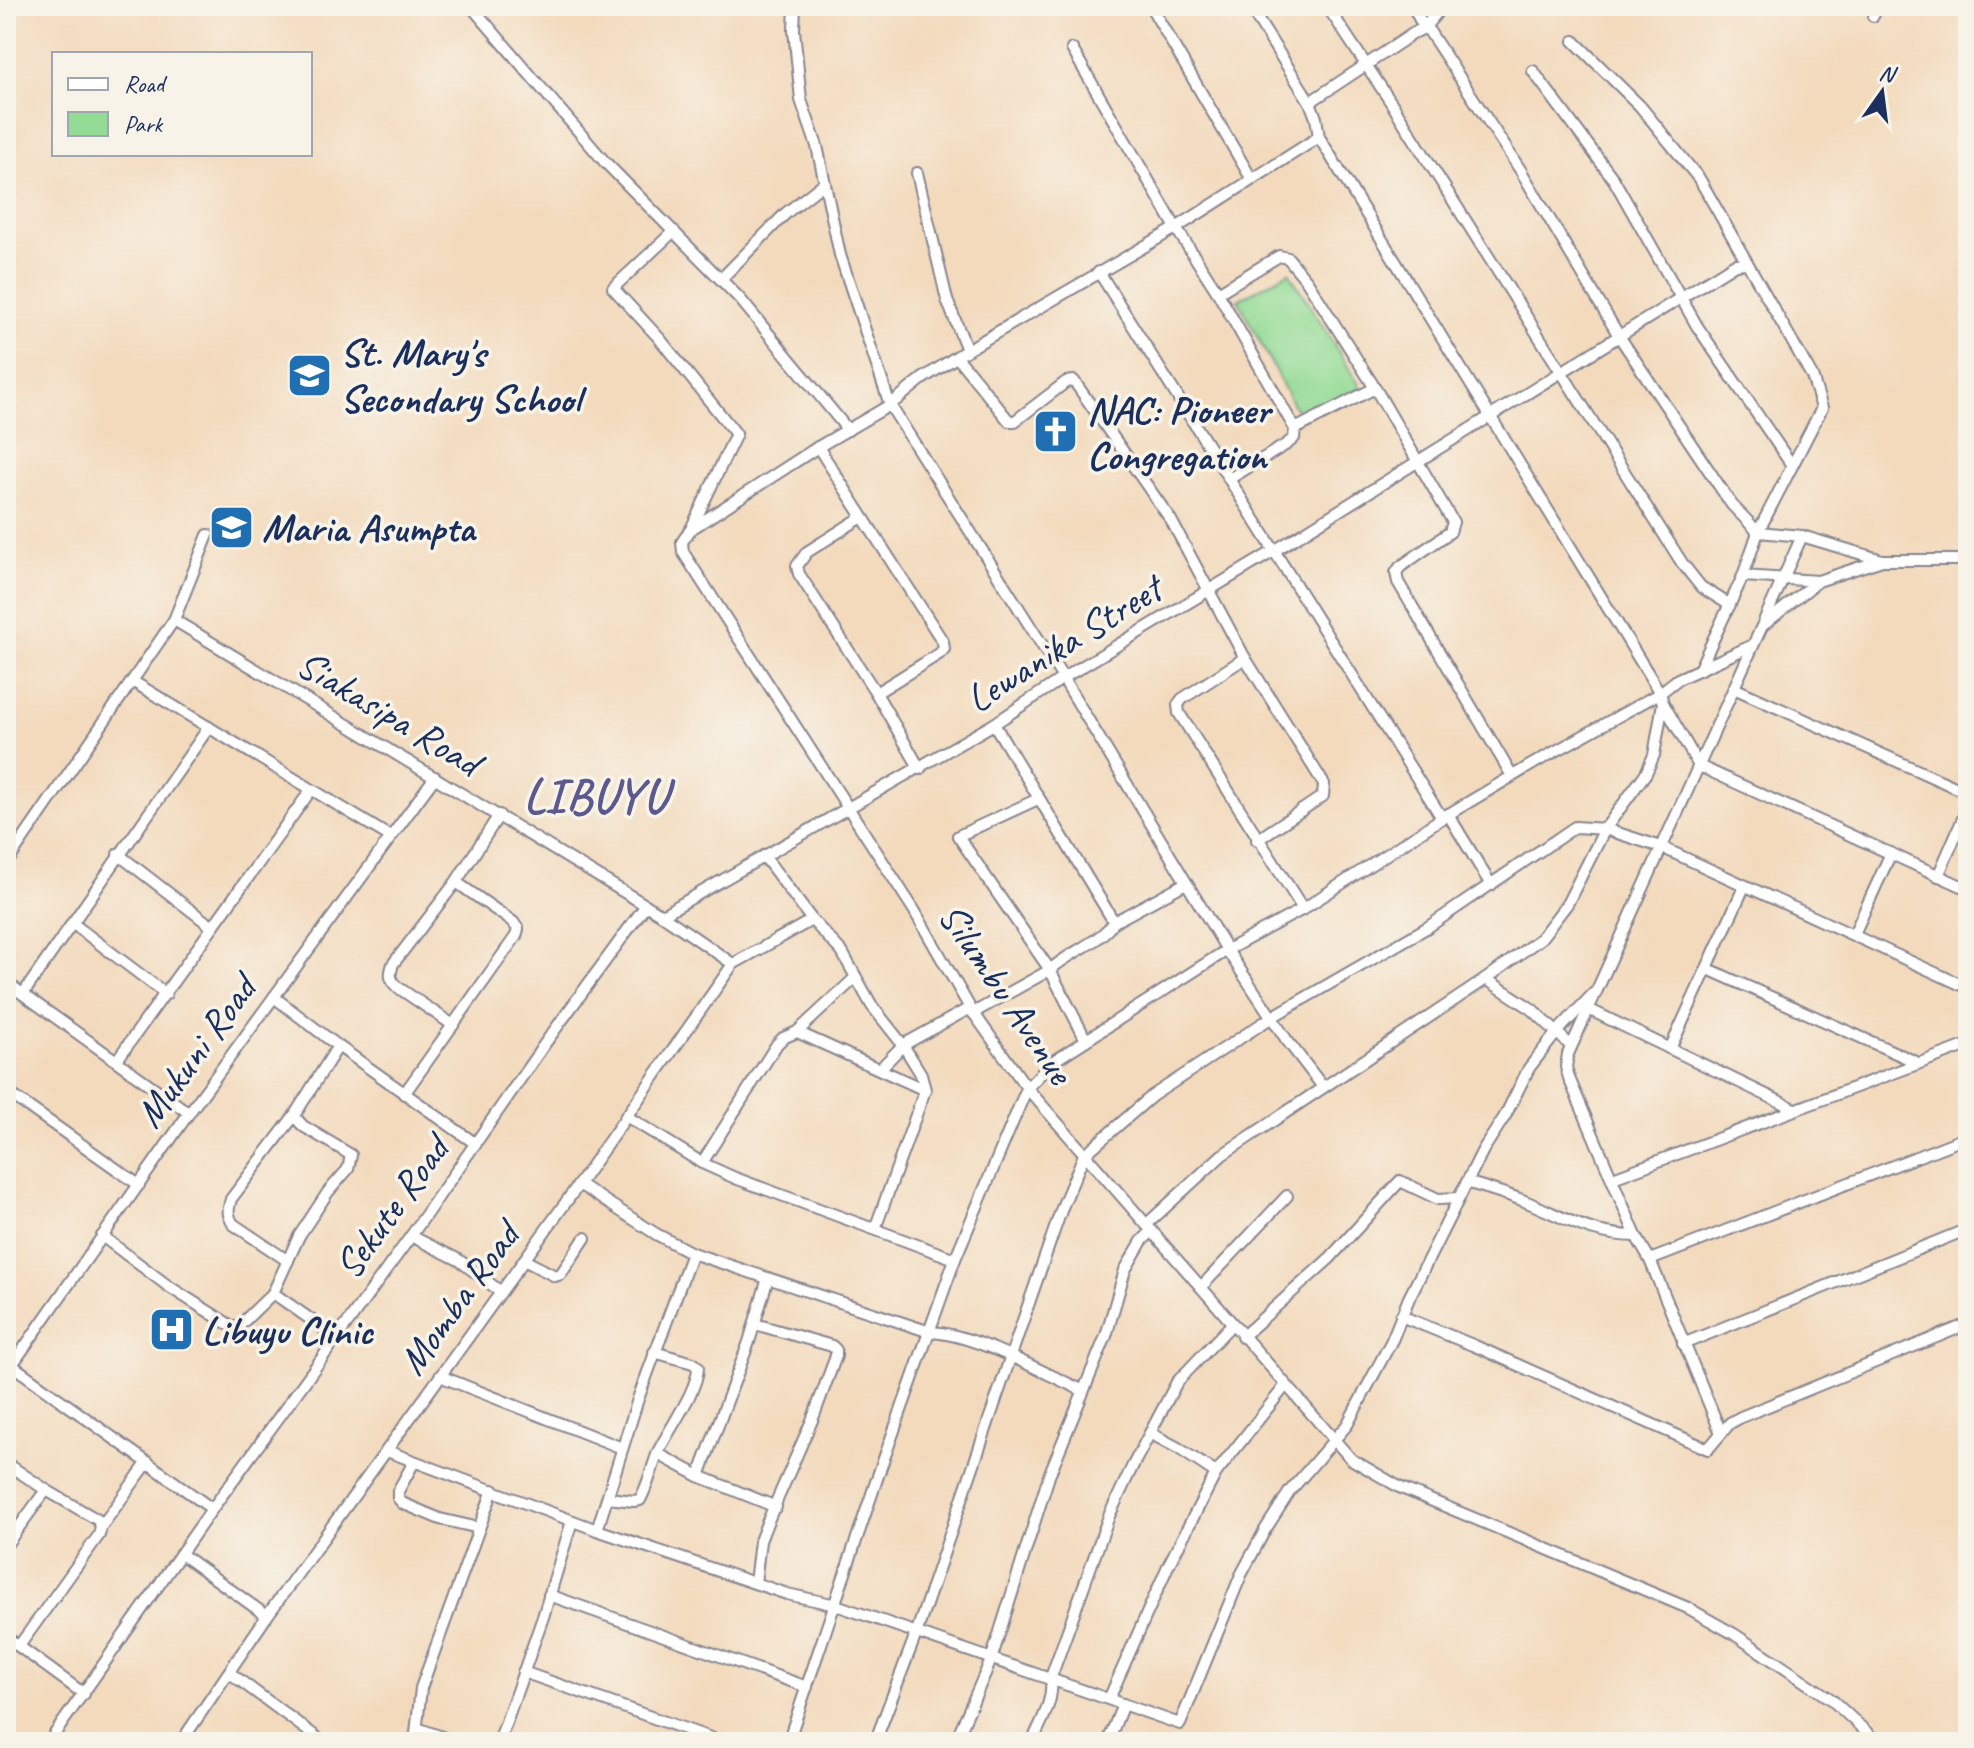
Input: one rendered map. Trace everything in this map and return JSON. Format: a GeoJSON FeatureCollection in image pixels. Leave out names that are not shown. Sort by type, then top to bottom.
{"type":"FeatureCollection","features":[{"type":"Feature","properties":{"kind":"street"},"geometry":{"type":"LineString","coordinates":[[471,6],[604,161],[721,279],[848,430]]}},
{"type":"Feature","properties":{"kind":"street"},"geometry":{"type":"LineString","coordinates":[[795,6],[794,30],[801,100],[817,146],[840,255],[890,405],[1063,678],[1227,950],[1323,1087]]}},
{"type":"Feature","properties":{"kind":"street"},"geometry":{"type":"LineString","coordinates":[[1249,6],[1310,102],[1319,137],[1492,416],[1662,698],[1699,766],[1968,889]]}},
{"type":"Feature","properties":{"kind":"street"},"geometry":{"type":"LineString","coordinates":[[1327,6],[1692,577],[1701,587],[1730,605]]}},
{"type":"Feature","properties":{"kind":"street"},"geometry":{"type":"LineString","coordinates":[[1413,6],[1424,28],[1429,31],[1506,147],[1619,336],[1732,505],[1758,532],[1802,536],[1882,560],[1968,560]]}},
{"type":"Feature","properties":{"kind":"street"},"geometry":{"type":"LineString","coordinates":[[1310,102],[1424,28],[1446,6]]}},
{"type":"Feature","properties":{"kind":"street"},"geometry":{"type":"LineString","coordinates":[[1151,7],[1251,178]]}},
{"type":"Feature","properties":{"kind":"street"},"geometry":{"type":"LineString","coordinates":[[1574,41],[1640,106],[1700,180],[1812,376],[1822,408],[1758,532],[1743,576],[1699,670]]}},
{"type":"Feature","properties":{"kind":"street"},"geometry":{"type":"LineString","coordinates":[[1072,49],[1176,228],[1218,293],[1295,429],[1294,438],[1287,444],[1229,479]]}},
{"type":"Feature","properties":{"kind":"street"},"geometry":{"type":"LineString","coordinates":[[1533,71],[1614,180],[1681,300],[1791,464]]}},
{"type":"Feature","properties":{"kind":"street"},"geometry":{"type":"LineString","coordinates":[[691,529],[818,447],[890,405],[922,379],[967,350],[1176,228],[1319,137]]}},
{"type":"Feature","properties":{"kind":"street"},"geometry":{"type":"LineString","coordinates":[[917,173],[947,300],[967,350]]}},
{"type":"Feature","properties":{"kind":"street"},"geometry":{"type":"LineString","coordinates":[[721,279],[786,213],[823,184]]}},
{"type":"Feature","properties":{"kind":"street"},"geometry":{"type":"LineString","coordinates":[[674,231],[613,288],[659,338],[736,434],[691,529]]}},
{"type":"Feature","properties":{"kind":"street"},"geometry":{"type":"LineString","coordinates":[[1218,293],[1279,256],[1288,258],[1307,281],[1375,388],[1453,522],[1453,527],[1400,567],[1396,573],[1398,582],[1512,776]]}},
{"type":"Feature","properties":{"kind":"street","name":"Lewanika Street"},"geometry":{"type":"LineString","coordinates":[[662,915],[920,769],[1735,264],[1745,263]]}},
{"type":"Feature","properties":{"kind":"street"},"geometry":{"type":"LineString","coordinates":[[1099,272],[1274,551],[1491,885]]}},
{"type":"Feature","properties":{"kind":"street"},"geometry":{"type":"LineString","coordinates":[[957,357],[1009,421],[1015,421],[1066,382],[1074,381],[1171,520],[1245,658],[1279,709],[1325,790],[1318,801],[1257,840]]}},
{"type":"Feature","properties":{"kind":"street"},"geometry":{"type":"LineString","coordinates":[[1295,429],[1375,388]]}},
{"type":"Feature","properties":{"kind":"street"},"geometry":{"type":"LineString","coordinates":[[818,447],[943,642],[944,649],[876,693]]}},
{"type":"Feature","properties":{"kind":"street"},"geometry":{"type":"LineString","coordinates":[[862,517],[807,552],[797,566],[799,574],[876,693],[920,769]]}},
{"type":"Feature","properties":{"kind":"street","name":"Silumbu Avenue"},"geometry":{"type":"LineString","coordinates":[[691,529],[682,542],[683,552],[914,910],[972,1010],[1027,1088],[1351,1459],[1399,1487],[1688,1608],[1734,1634],[1832,1700],[1877,1742]]}},
{"type":"Feature","properties":{"kind":"street"},"geometry":{"type":"LineString","coordinates":[[6,864],[174,620],[208,535]]}},
{"type":"Feature","properties":{"kind":"street"},"geometry":{"type":"LineString","coordinates":[[1721,1433],[1566,1067],[1585,1007],[1736,689],[1802,536]]}},
{"type":"Feature","properties":{"kind":"street"},"geometry":{"type":"LineString","coordinates":[[1762,626],[1818,581],[1882,560]]}},
{"type":"Feature","properties":{"kind":"street"},"geometry":{"type":"LineString","coordinates":[[1743,576],[1818,581]]}},
{"type":"Feature","properties":{"kind":"street","name":"Siakasipa Road"},"geometry":{"type":"LineString","coordinates":[[174,620],[646,905],[733,964]]}},
{"type":"Feature","properties":{"kind":"street"},"geometry":{"type":"LineString","coordinates":[[788,1742],[955,1259],[1027,1088],[1052,1062],[1227,950],[1303,909],[1445,816],[1512,776],[1662,698],[1678,679],[1753,645]]}},
{"type":"Feature","properties":{"kind":"street"},"geometry":{"type":"LineString","coordinates":[[1245,658],[1182,699],[1178,705],[1179,713],[1303,909]]}},
{"type":"Feature","properties":{"kind":"street"},"geometry":{"type":"LineString","coordinates":[[132,681],[389,836]]}},
{"type":"Feature","properties":{"kind":"street"},"geometry":{"type":"LineString","coordinates":[[1736,689],[1968,793]]}},
{"type":"Feature","properties":{"kind":"street"},"geometry":{"type":"LineString","coordinates":[[955,1742],[991,1660],[1050,1473],[1106,1336],[1125,1270],[1149,1227],[1222,1155],[1486,979],[1541,938],[1589,865],[1605,829],[1650,764],[1658,737],[1662,698]]}},
{"type":"Feature","properties":{"kind":"street"},"geometry":{"type":"LineString","coordinates":[[994,724],[1114,922]]}},
{"type":"Feature","properties":{"kind":"street"},"geometry":{"type":"LineString","coordinates":[[23,994],[209,727]]}},
{"type":"Feature","properties":{"kind":"street","name":"Mukuni Road"},"geometry":{"type":"LineString","coordinates":[[9,1363],[389,836],[435,777]]}},
{"type":"Feature","properties":{"kind":"street"},"geometry":{"type":"LineString","coordinates":[[117,1060],[311,790]]}},
{"type":"Feature","properties":{"kind":"street"},"geometry":{"type":"LineString","coordinates":[[1038,799],[958,836],[1050,970],[1086,1040]]}},
{"type":"Feature","properties":{"kind":"street"},"geometry":{"type":"LineString","coordinates":[[1938,876],[1968,807]]}},
{"type":"Feature","properties":{"kind":"street"},"geometry":{"type":"LineString","coordinates":[[453,1025],[396,986],[391,981],[390,973],[393,964],[456,882],[499,815]]}},
{"type":"Feature","properties":{"kind":"street"},"geometry":{"type":"LineString","coordinates":[[875,1742],[916,1634],[1063,1205],[1084,1155],[1152,1096],[1272,1017],[1384,954],[1575,827],[1605,829],[1661,847],[1968,988]]}},
{"type":"Feature","properties":{"kind":"street"},"geometry":{"type":"LineString","coordinates":[[1854,934],[1891,853]]}},
{"type":"Feature","properties":{"kind":"street"},"geometry":{"type":"LineString","coordinates":[[118,854],[211,926]]}},
{"type":"Feature","properties":{"kind":"street"},"geometry":{"type":"LineString","coordinates":[[764,856],[812,920],[842,952],[872,1006],[921,1074],[925,1090],[875,1229]]}},
{"type":"Feature","properties":{"kind":"street"},"geometry":{"type":"LineString","coordinates":[[404,1094],[518,929],[513,922],[456,882]]}},
{"type":"Feature","properties":{"kind":"street"},"geometry":{"type":"LineString","coordinates":[[880,1069],[903,1045],[1050,970],[1063,958],[1107,932],[1114,922],[1186,883]]}},
{"type":"Feature","properties":{"kind":"street"},"geometry":{"type":"LineString","coordinates":[[1670,1049],[1744,887]]}},
{"type":"Feature","properties":{"kind":"street","name":"Sekute Road"},"geometry":{"type":"LineString","coordinates":[[49,1742],[212,1509],[646,905]]}},
{"type":"Feature","properties":{"kind":"street","name":"Momba Road"},"geometry":{"type":"LineString","coordinates":[[181,1742],[267,1616],[579,1184],[733,964],[812,920]]}},
{"type":"Feature","properties":{"kind":"street"},"geometry":{"type":"LineString","coordinates":[[72,923],[166,994]]}},
{"type":"Feature","properties":{"kind":"street"},"geometry":{"type":"LineString","coordinates":[[1708,969],[1916,1062]]}},
{"type":"Feature","properties":{"kind":"street"},"geometry":{"type":"LineString","coordinates":[[702,1163],[777,1044],[797,1032],[855,978]]}},
{"type":"Feature","properties":{"kind":"street"},"geometry":{"type":"LineString","coordinates":[[1486,979],[1532,1009],[1571,1046]]}},
{"type":"Feature","properties":{"kind":"street"},"geometry":{"type":"LineString","coordinates":[[6,982],[189,1113]]}},
{"type":"Feature","properties":{"kind":"street"},"geometry":{"type":"LineString","coordinates":[[274,997],[476,1144]]}},
{"type":"Feature","properties":{"kind":"street"},"geometry":{"type":"LineString","coordinates":[[1585,1007],[1795,1109]]}},
{"type":"Feature","properties":{"kind":"street"},"geometry":{"type":"LineString","coordinates":[[387,1451],[597,1530],[787,1594],[836,1605],[1180,1724],[1241,1575],[1265,1530],[1290,1491],[1347,1425],[1392,1340],[1467,1182],[1529,1068],[1557,1032],[1585,1007]]}},
{"type":"Feature","properties":{"kind":"street"},"geometry":{"type":"LineString","coordinates":[[797,1032],[925,1090]]}},
{"type":"Feature","properties":{"kind":"street"},"geometry":{"type":"LineString","coordinates":[[1613,1178],[1968,1045]]}},
{"type":"Feature","properties":{"kind":"street"},"geometry":{"type":"LineString","coordinates":[[288,1261],[233,1224],[228,1215],[231,1199],[294,1116],[338,1046]]}},
{"type":"Feature","properties":{"kind":"street"},"geometry":{"type":"LineString","coordinates":[[6,1091],[139,1185]]}},
{"type":"Feature","properties":{"kind":"street"},"geometry":{"type":"LineString","coordinates":[[102,1236],[168,1286],[236,1329],[273,1293],[314,1210],[348,1169],[351,1155],[303,1126],[294,1116]]}},
{"type":"Feature","properties":{"kind":"street"},"geometry":{"type":"LineString","coordinates":[[626,1116],[702,1163],[735,1178],[955,1259]]}},
{"type":"Feature","properties":{"kind":"street"},"geometry":{"type":"LineString","coordinates":[[1650,1260],[1968,1137]]}},
{"type":"Feature","properties":{"kind":"street"},"geometry":{"type":"LineString","coordinates":[[1242,1337],[1330,1258],[1400,1181],[1438,1199],[1459,1198]]}},
{"type":"Feature","properties":{"kind":"street"},"geometry":{"type":"LineString","coordinates":[[1467,1182],[1523,1200],[1564,1221],[1593,1231],[1636,1236]]}},
{"type":"Feature","properties":{"kind":"street"},"geometry":{"type":"LineString","coordinates":[[579,1184],[656,1234],[692,1253],[930,1332],[970,1340],[1082,1390]]}},
{"type":"Feature","properties":{"kind":"street"},"geometry":{"type":"LineString","coordinates":[[1202,1286],[1287,1196]]}},
{"type":"Feature","properties":{"kind":"street"},"geometry":{"type":"LineString","coordinates":[[1683,1344],[1968,1229]]}},
{"type":"Feature","properties":{"kind":"street"},"geometry":{"type":"LineString","coordinates":[[411,1236],[459,1260],[501,1292]]}},
{"type":"Feature","properties":{"kind":"street"},"geometry":{"type":"LineString","coordinates":[[524,1260],[555,1276],[561,1274],[585,1238]]}},
{"type":"Feature","properties":{"kind":"street"},"geometry":{"type":"LineString","coordinates":[[597,1530],[654,1352],[692,1253]]}},
{"type":"Feature","properties":{"kind":"street"},"geometry":{"type":"LineString","coordinates":[[699,1476],[755,1324],[768,1278]]}},
{"type":"Feature","properties":{"kind":"street"},"geometry":{"type":"LineString","coordinates":[[273,1293],[337,1338]]}},
{"type":"Feature","properties":{"kind":"street"},"geometry":{"type":"LineString","coordinates":[[1401,1316],[1708,1449],[1721,1433],[1741,1417],[1968,1324]]}},
{"type":"Feature","properties":{"kind":"street"},"geometry":{"type":"LineString","coordinates":[[755,1324],[832,1346],[836,1350],[813,1418],[760,1541],[755,1583]]}},
{"type":"Feature","properties":{"kind":"street"},"geometry":{"type":"LineString","coordinates":[[1032,1742],[1049,1706],[1053,1692],[1051,1677],[1109,1516],[1177,1382],[1232,1324]]}},
{"type":"Feature","properties":{"kind":"street"},"geometry":{"type":"LineString","coordinates":[[608,1498],[640,1500],[658,1454],[691,1393],[698,1367],[654,1352]]}},
{"type":"Feature","properties":{"kind":"street"},"geometry":{"type":"LineString","coordinates":[[9,1363],[212,1509]]}},
{"type":"Feature","properties":{"kind":"street"},"geometry":{"type":"LineString","coordinates":[[440,1376],[622,1448]]}},
{"type":"Feature","properties":{"kind":"street"},"geometry":{"type":"LineString","coordinates":[[1109,1699],[1168,1566],[1216,1473],[1286,1385]]}},
{"type":"Feature","properties":{"kind":"street"},"geometry":{"type":"LineString","coordinates":[[1150,1433],[1216,1473]]}},
{"type":"Feature","properties":{"kind":"street"},"geometry":{"type":"LineString","coordinates":[[658,1454],[699,1476],[776,1507]]}},
{"type":"Feature","properties":{"kind":"street"},"geometry":{"type":"LineString","coordinates":[[19,1646],[148,1462]]}},
{"type":"Feature","properties":{"kind":"street"},"geometry":{"type":"LineString","coordinates":[[414,1462],[398,1491],[402,1503],[440,1519],[479,1528]]}},
{"type":"Feature","properties":{"kind":"street"},"geometry":{"type":"LineString","coordinates":[[6,1463],[98,1520],[101,1527]]}},
{"type":"Feature","properties":{"kind":"street"},"geometry":{"type":"LineString","coordinates":[[6,1545],[46,1490]]}},
{"type":"Feature","properties":{"kind":"street"},"geometry":{"type":"LineString","coordinates":[[415,1742],[421,1688],[493,1490]]}},
{"type":"Feature","properties":{"kind":"street"},"geometry":{"type":"LineString","coordinates":[[499,1742],[572,1521]]}},
{"type":"Feature","properties":{"kind":"street"},"geometry":{"type":"LineString","coordinates":[[181,1554],[267,1616]]}},
{"type":"Feature","properties":{"kind":"street"},"geometry":{"type":"LineString","coordinates":[[549,1595],[807,1687]]}},
{"type":"Feature","properties":{"kind":"street"},"geometry":{"type":"LineString","coordinates":[[6,1637],[84,1694]]}},
{"type":"Feature","properties":{"kind":"street"},"geometry":{"type":"LineString","coordinates":[[523,1672],[722,1742]]}},
{"type":"Feature","properties":{"kind":"street"},"geometry":{"type":"LineString","coordinates":[[230,1673],[323,1742]]}},
{"type":"Feature","properties":{"kind":"street"},"geometry":{"type":"LineString","coordinates":[[1108,1742],[1123,1704]]}},
{"type":"Feature","properties":{"kind":"street"},"geometry":{"type":"LineString","coordinates":[[417,1728],[456,1742]]}},
{"type":"Feature","properties":{"kind":"green space"},"geometry":{"type":"Polygon","coordinates":[[[1289,272],[1361,388],[1300,418],[1238,300],[1289,272]]]}},
{"type":"Feature","properties":{"kind":"place","name":"St. Mary's Secondary School"},"geometry":{"type":"Point","coordinates":[309,375]}},
{"type":"Feature","properties":{"kind":"place","name":"NAC: Pioneer Congregation"},"geometry":{"type":"Point","coordinates":[1056,432]}},
{"type":"Feature","properties":{"kind":"place","name":"Maria Asumpta"},"geometry":{"type":"Point","coordinates":[231,527]}},
{"type":"Feature","properties":{"kind":"place","name":"Libuyu Clinic"},"geometry":{"type":"Point","coordinates":[171,1330]}},
{"type":"Feature","properties":{"kind":"district","name":"LIBUYU"},"geometry":{"type":"Point","coordinates":[596,795]}}]}
